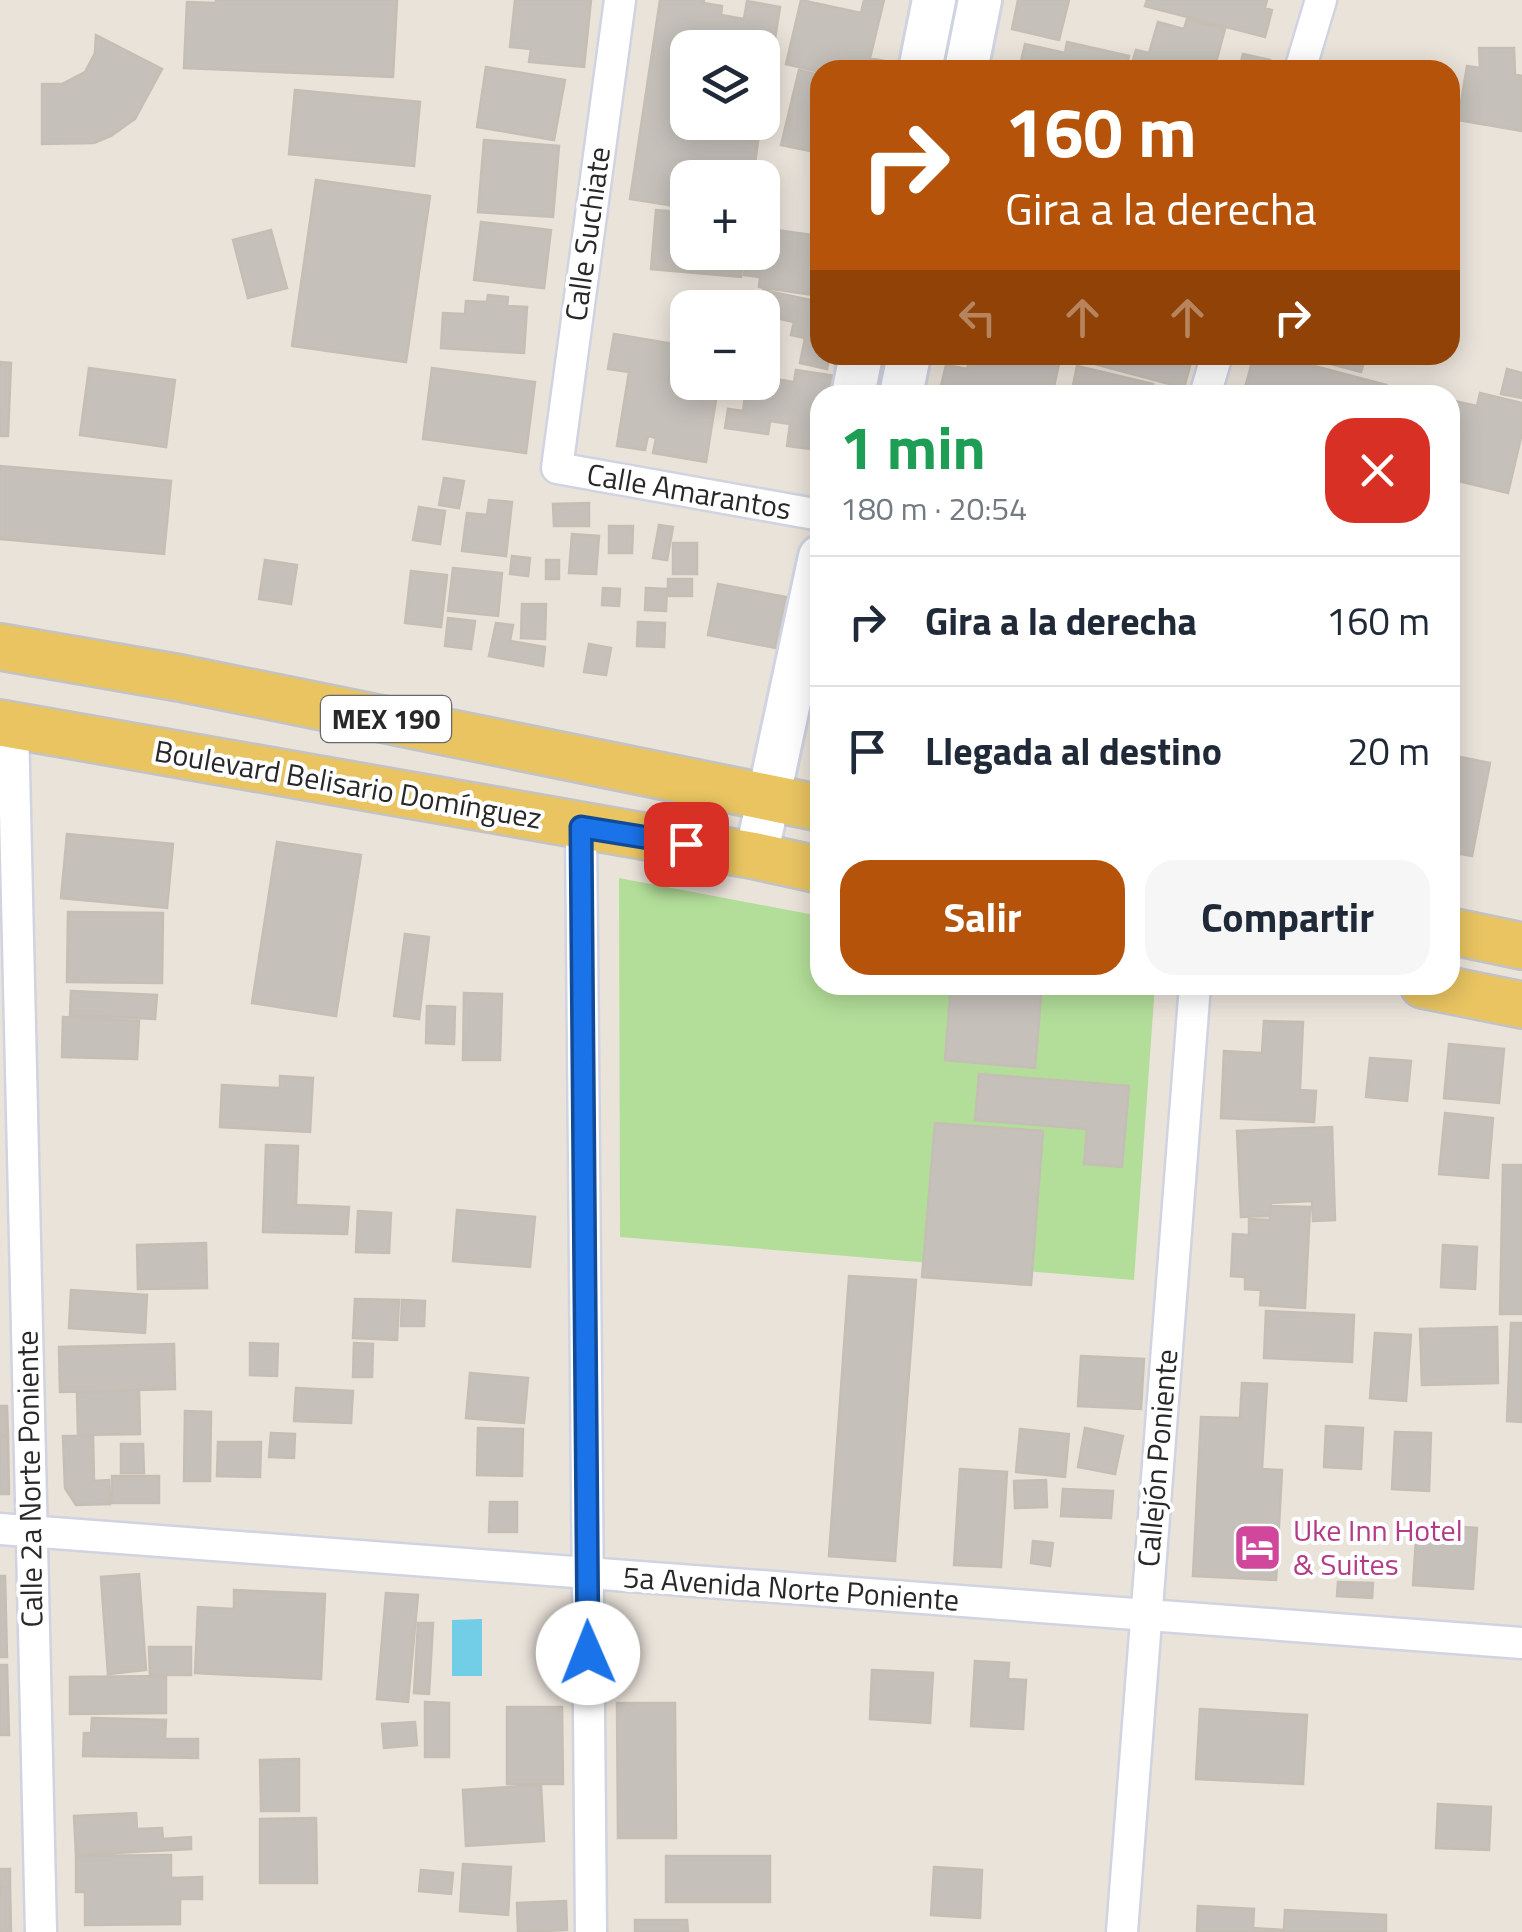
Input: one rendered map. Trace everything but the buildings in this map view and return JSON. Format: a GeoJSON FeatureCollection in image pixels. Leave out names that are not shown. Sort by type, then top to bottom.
{"type":"FeatureCollection","features":[{"type":"Feature","properties":{"kind":"main road","name":"MEX 190"},"geometry":{"type":"LineString","coordinates":[[0,647],[180,678],[810,806]]}},
{"type":"Feature","properties":{"kind":"main road","name":"Boulevard Belisario Domínguez"},"geometry":{"type":"LineString","coordinates":[[6,724],[756,856]]}},
{"type":"Feature","properties":{"kind":"main road","name":"MEX 190"},"geometry":{"type":"LineString","coordinates":[[756,856],[810,867]]}},
{"type":"Feature","properties":{"kind":"main road"},"geometry":{"type":"LineString","coordinates":[[1460,933],[1522,946]]}},
{"type":"Feature","properties":{"kind":"main road"},"geometry":{"type":"LineString","coordinates":[[1460,992],[1522,1005]]}},
{"type":"Feature","properties":{"kind":"street","name":"Calle Suchiate"},"geometry":{"type":"LineString","coordinates":[[557,468],[620,0]]}},
{"type":"Feature","properties":{"kind":"street"},"geometry":{"type":"LineString","coordinates":[[922,60],[934,0]]}},
{"type":"Feature","properties":{"kind":"street"},"geometry":{"type":"LineString","coordinates":[[968,60],[980,0]]}},
{"type":"Feature","properties":{"kind":"street"},"geometry":{"type":"LineString","coordinates":[[1303,60],[1321,0]]}},
{"type":"Feature","properties":{"kind":"street","name":"Calle Amarantos"},"geometry":{"type":"LineString","coordinates":[[557,468],[810,513]]}},
{"type":"Feature","properties":{"kind":"street"},"geometry":{"type":"LineString","coordinates":[[756,856],[810,605]]}},
{"type":"Feature","properties":{"kind":"street","name":"Calle 2a Norte Poniente"},"geometry":{"type":"LineString","coordinates":[[6,724],[41,1932]]}},
{"type":"Feature","properties":{"kind":"street"},"geometry":{"type":"LineString","coordinates":[[581,827],[591,1932]]}},
{"type":"Feature","properties":{"kind":"street","name":"Callejón Poniente"},"geometry":{"type":"LineString","coordinates":[[1122,1932],[1194,995]]}},
{"type":"Feature","properties":{"kind":"street","name":"5a Avenida Norte Poniente"},"geometry":{"type":"LineString","coordinates":[[0,1530],[1522,1643]]}},
{"type":"Feature","properties":{"kind":"green space"},"geometry":{"type":"Polygon","coordinates":[[[619,878],[810,914],[810,995],[1154,995],[1134,1280],[620,1237],[619,878]]]}},
{"type":"Feature","properties":{"kind":"water"},"geometry":{"type":"Polygon","coordinates":[[[482,1619],[482,1676],[452,1676],[452,1620],[482,1619]]]}},
{"type":"Feature","properties":{"kind":"place","name":"Uke Inn Hotel & Suites"},"geometry":{"type":"Point","coordinates":[1258,1548]}},
{"type":"Feature","properties":{"kind":"route"},"geometry":{"type":"LineString","coordinates":[[588,1653],[581,827],[686,844]]}}]}
